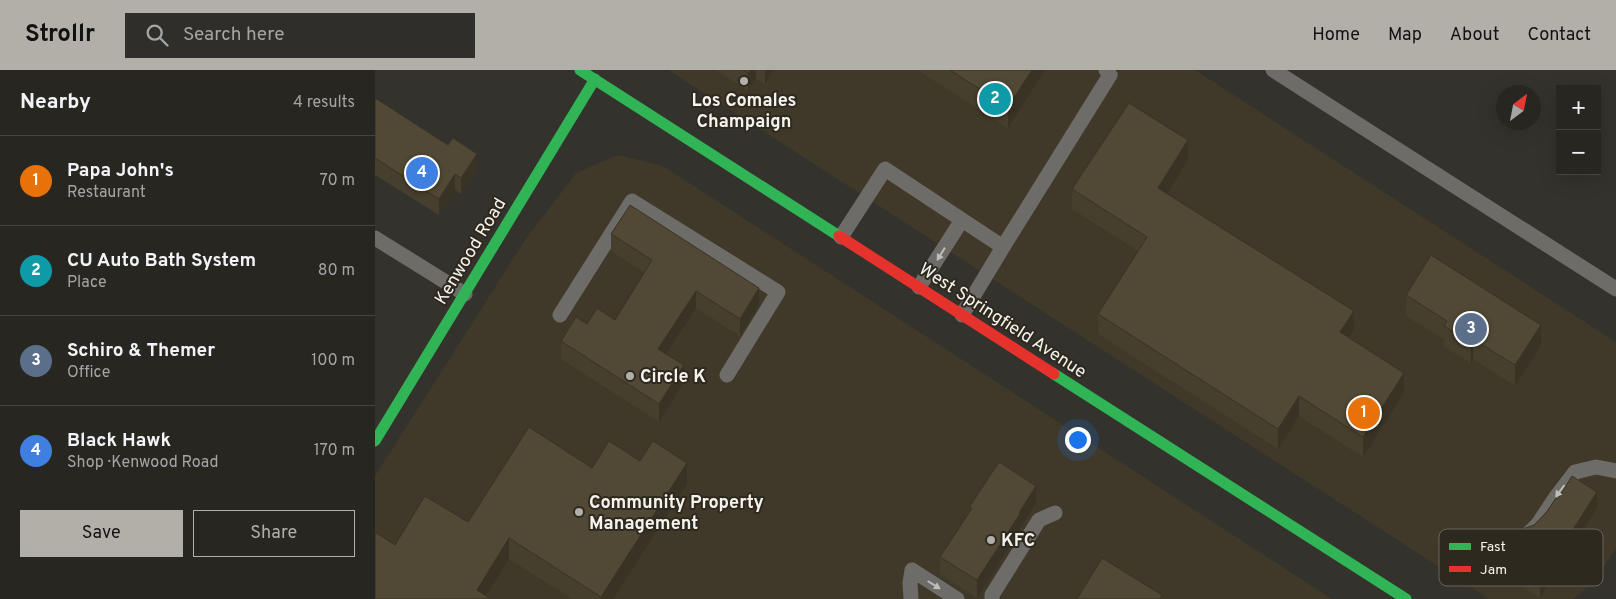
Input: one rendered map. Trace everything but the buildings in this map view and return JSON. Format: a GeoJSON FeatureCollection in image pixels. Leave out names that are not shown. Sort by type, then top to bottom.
{"type":"FeatureCollection","features":[{"type":"Feature","properties":{"kind":"main road","name":"West Springfield Avenue"},"geometry":{"type":"LineString","coordinates":[[580,70],[1406,599]]}},
{"type":"Feature","properties":{"kind":"main road","name":"Kenwood Road"},"geometry":{"type":"LineString","coordinates":[[375,441],[595,79]]}},
{"type":"Feature","properties":{"kind":"lane"},"geometry":{"type":"LineString","coordinates":[[962,315],[1110,74],[1106,70]]}},
{"type":"Feature","properties":{"kind":"lane"},"geometry":{"type":"LineString","coordinates":[[1273,70],[1616,289]]}},
{"type":"Feature","properties":{"kind":"lane"},"geometry":{"type":"LineString","coordinates":[[841,237],[885,169],[1003,247]]}},
{"type":"Feature","properties":{"kind":"lane"},"geometry":{"type":"LineString","coordinates":[[560,315],[632,201],[779,292],[727,375]]}},
{"type":"Feature","properties":{"kind":"lane"},"geometry":{"type":"LineString","coordinates":[[919,287],[962,220]]}},
{"type":"Feature","properties":{"kind":"lane"},"geometry":{"type":"LineString","coordinates":[[375,238],[465,294]]}},
{"type":"Feature","properties":{"kind":"lane"},"geometry":{"type":"LineString","coordinates":[[1534,529],[1575,472],[1595,466],[1616,472]]}},
{"type":"Feature","properties":{"kind":"lane"},"geometry":{"type":"LineString","coordinates":[[992,599],[1039,520],[1055,512]]}},
{"type":"Feature","properties":{"kind":"lane"},"geometry":{"type":"LineString","coordinates":[[911,599],[910,583],[912,570],[957,599]]}},
{"type":"Feature","properties":{"kind":"shaded area"},"geometry":{"type":"Polygon","coordinates":[[[668,70],[1195,70],[1616,342],[1616,549],[1603,568],[1603,529],[1439,529],[1439,567],[668,70]]]}},
{"type":"Feature","properties":{"kind":"shaded area"},"geometry":{"type":"Polygon","coordinates":[[[618,155],[663,166],[1332,599],[375,599],[375,476],[525,240],[576,173],[618,155]]]}},
{"type":"Feature","properties":{"kind":"shaded area"},"geometry":{"type":"Polygon","coordinates":[[[1469,586],[1590,586],[1573,599],[1489,599],[1469,586]]]}},
{"type":"Feature","properties":{"kind":"traffic: fast"},"geometry":{"type":"LineString","coordinates":[[580,70],[839,236]]}},
{"type":"Feature","properties":{"kind":"traffic: fast"},"geometry":{"type":"LineString","coordinates":[[375,441],[595,79]]}},
{"type":"Feature","properties":{"kind":"traffic: fast"},"geometry":{"type":"LineString","coordinates":[[1054,374],[1406,599]]}},
{"type":"Feature","properties":{"kind":"traffic: jam"},"geometry":{"type":"LineString","coordinates":[[839,236],[1054,374]]}},
{"type":"Feature","properties":{"kind":"place","name":"Los Comales Champaign"},"geometry":{"type":"Point","coordinates":[744,81]}},
{"type":"Feature","properties":{"kind":"place","name":"CU Auto Bath System"},"geometry":{"type":"Point","coordinates":[995,99]}},
{"type":"Feature","properties":{"kind":"place","name":"Black Hawk"},"geometry":{"type":"Point","coordinates":[422,173]}},
{"type":"Feature","properties":{"kind":"place","name":"Schiro & Themer"},"geometry":{"type":"Point","coordinates":[1471,329]}},
{"type":"Feature","properties":{"kind":"place","name":"Circle K"},"geometry":{"type":"Point","coordinates":[630,376]}},
{"type":"Feature","properties":{"kind":"place","name":"Papa John's"},"geometry":{"type":"Point","coordinates":[1364,413]}},
{"type":"Feature","properties":{"kind":"place","name":"Community Property Management"},"geometry":{"type":"Point","coordinates":[579,512]}},
{"type":"Feature","properties":{"kind":"place","name":"KFC"},"geometry":{"type":"Point","coordinates":[991,540]}}]}
